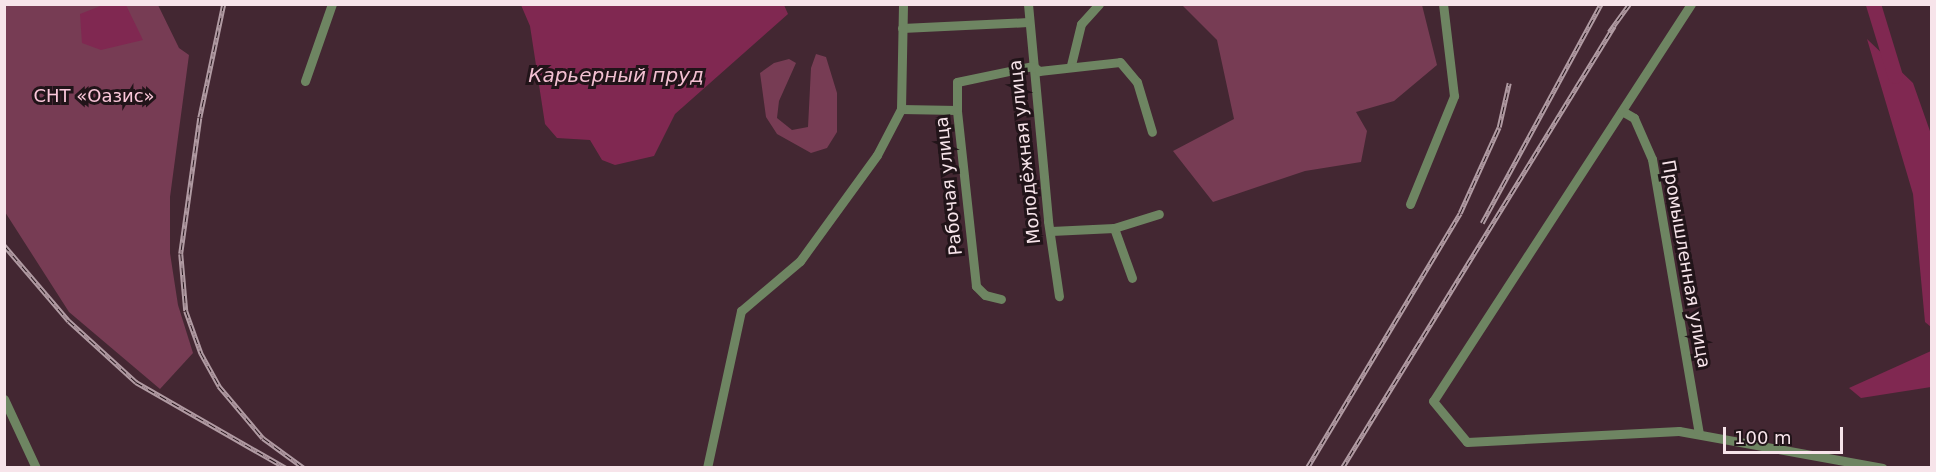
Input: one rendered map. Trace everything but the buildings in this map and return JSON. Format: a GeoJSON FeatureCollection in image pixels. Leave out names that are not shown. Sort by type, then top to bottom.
{"type":"FeatureCollection","features":[{"type":"Feature","properties":{"kind":"street"},"geometry":{"type":"LineString","coordinates":[[305,81],[333,4]]}},
{"type":"Feature","properties":{"kind":"street"},"geometry":{"type":"LineString","coordinates":[[707,468],[741,311],[800,261],[877,155],[901,109],[903,4]]}},
{"type":"Feature","properties":{"kind":"street","name":"Молодёжная улица"},"geometry":{"type":"LineString","coordinates":[[1028,4],[1028,22],[1059,296]]}},
{"type":"Feature","properties":{"kind":"street"},"geometry":{"type":"LineString","coordinates":[[1071,65],[1082,24],[1099,4]]}},
{"type":"Feature","properties":{"kind":"street"},"geometry":{"type":"LineString","coordinates":[[1410,204],[1454,96],[1443,4]]}},
{"type":"Feature","properties":{"kind":"street"},"geometry":{"type":"LineString","coordinates":[[1691,4],[1433,401],[1467,442],[1679,431],[1883,468]]}},
{"type":"Feature","properties":{"kind":"street"},"geometry":{"type":"LineString","coordinates":[[902,28],[1028,22]]}},
{"type":"Feature","properties":{"kind":"street"},"geometry":{"type":"LineString","coordinates":[[1033,66],[1039,71],[1071,65],[1120,62],[1137,82],[1152,132]]}},
{"type":"Feature","properties":{"kind":"street","name":"Рабочая улица"},"geometry":{"type":"LineString","coordinates":[[1001,299],[985,295],[976,285],[957,110],[957,82],[1033,66]]}},
{"type":"Feature","properties":{"kind":"street"},"geometry":{"type":"LineString","coordinates":[[901,109],[957,110]]}},
{"type":"Feature","properties":{"kind":"street","name":"Промышленная улица"},"geometry":{"type":"LineString","coordinates":[[1622,111],[1634,118],[1652,159],[1699,434]]}},
{"type":"Feature","properties":{"kind":"street"},"geometry":{"type":"LineString","coordinates":[[1051,231],[1114,228],[1159,214]]}},
{"type":"Feature","properties":{"kind":"street"},"geometry":{"type":"LineString","coordinates":[[1114,228],[1132,278]]}},
{"type":"Feature","properties":{"kind":"street"},"geometry":{"type":"LineString","coordinates":[[6,405],[36,468]]}},
{"type":"Feature","properties":{"kind":"green space","name":"СНТ «Оазис»"},"geometry":{"type":"Polygon","coordinates":[[[5,5],[158,5],[179,48],[189,55],[170,197],[170,253],[178,305],[193,353],[160,389],[69,312],[5,212],[5,5]]]}},
{"type":"Feature","properties":{"kind":"green space"},"geometry":{"type":"Polygon","coordinates":[[[1182,5],[1422,5],[1437,65],[1394,101],[1356,112],[1367,131],[1361,162],[1305,171],[1213,202],[1173,151],[1234,119],[1217,40],[1182,5]]]}},
{"type":"Feature","properties":{"kind":"green space"},"geometry":{"type":"Polygon","coordinates":[[[816,54],[826,57],[837,93],[837,132],[827,148],[811,153],[777,134],[766,117],[760,73],[774,63],[789,59],[796,63],[779,101],[777,118],[792,130],[808,127],[811,68],[816,54]]]}},
{"type":"Feature","properties":{"kind":"water"},"geometry":{"type":"Polygon","coordinates":[[[103,5],[126,5],[143,40],[101,50],[82,43],[80,14],[103,5]]]}},
{"type":"Feature","properties":{"kind":"water","name":"Карьерный пруд"},"geometry":{"type":"Polygon","coordinates":[[[521,5],[784,5],[788,14],[675,114],[654,156],[615,165],[602,160],[590,140],[557,138],[545,124],[530,26],[521,5]]]}},
{"type":"Feature","properties":{"kind":"water"},"geometry":{"type":"Polygon","coordinates":[[[1867,39],[1913,83],[1931,134],[1931,327],[1925,322],[1913,194],[1867,39]]]}},
{"type":"Feature","properties":{"kind":"water"},"geometry":{"type":"Polygon","coordinates":[[[1931,351],[1931,387],[1861,398],[1849,388],[1931,351]]]}},
{"type":"Feature","properties":{"kind":"waterway"},"geometry":{"type":"LineString","coordinates":[[1873,4],[1895,76]]}},
{"type":"Feature","properties":{"kind":"railway"},"geometry":{"type":"LineString","coordinates":[[224,4],[200,118],[181,254],[186,311],[201,353],[219,386],[263,438],[304,468]]}},
{"type":"Feature","properties":{"kind":"railway"},"geometry":{"type":"LineString","coordinates":[[1482,223],[1601,4]]}},
{"type":"Feature","properties":{"kind":"railway"},"geometry":{"type":"LineString","coordinates":[[1609,32],[1629,4]]}},
{"type":"Feature","properties":{"kind":"railway"},"geometry":{"type":"LineString","coordinates":[[1342,468],[1614,26]]}},
{"type":"Feature","properties":{"kind":"railway"},"geometry":{"type":"LineString","coordinates":[[1307,468],[1460,213],[1499,127],[1509,83]]}},
{"type":"Feature","properties":{"kind":"railway"},"geometry":{"type":"LineString","coordinates":[[4,245],[69,321],[136,382],[286,468]]}}]}
